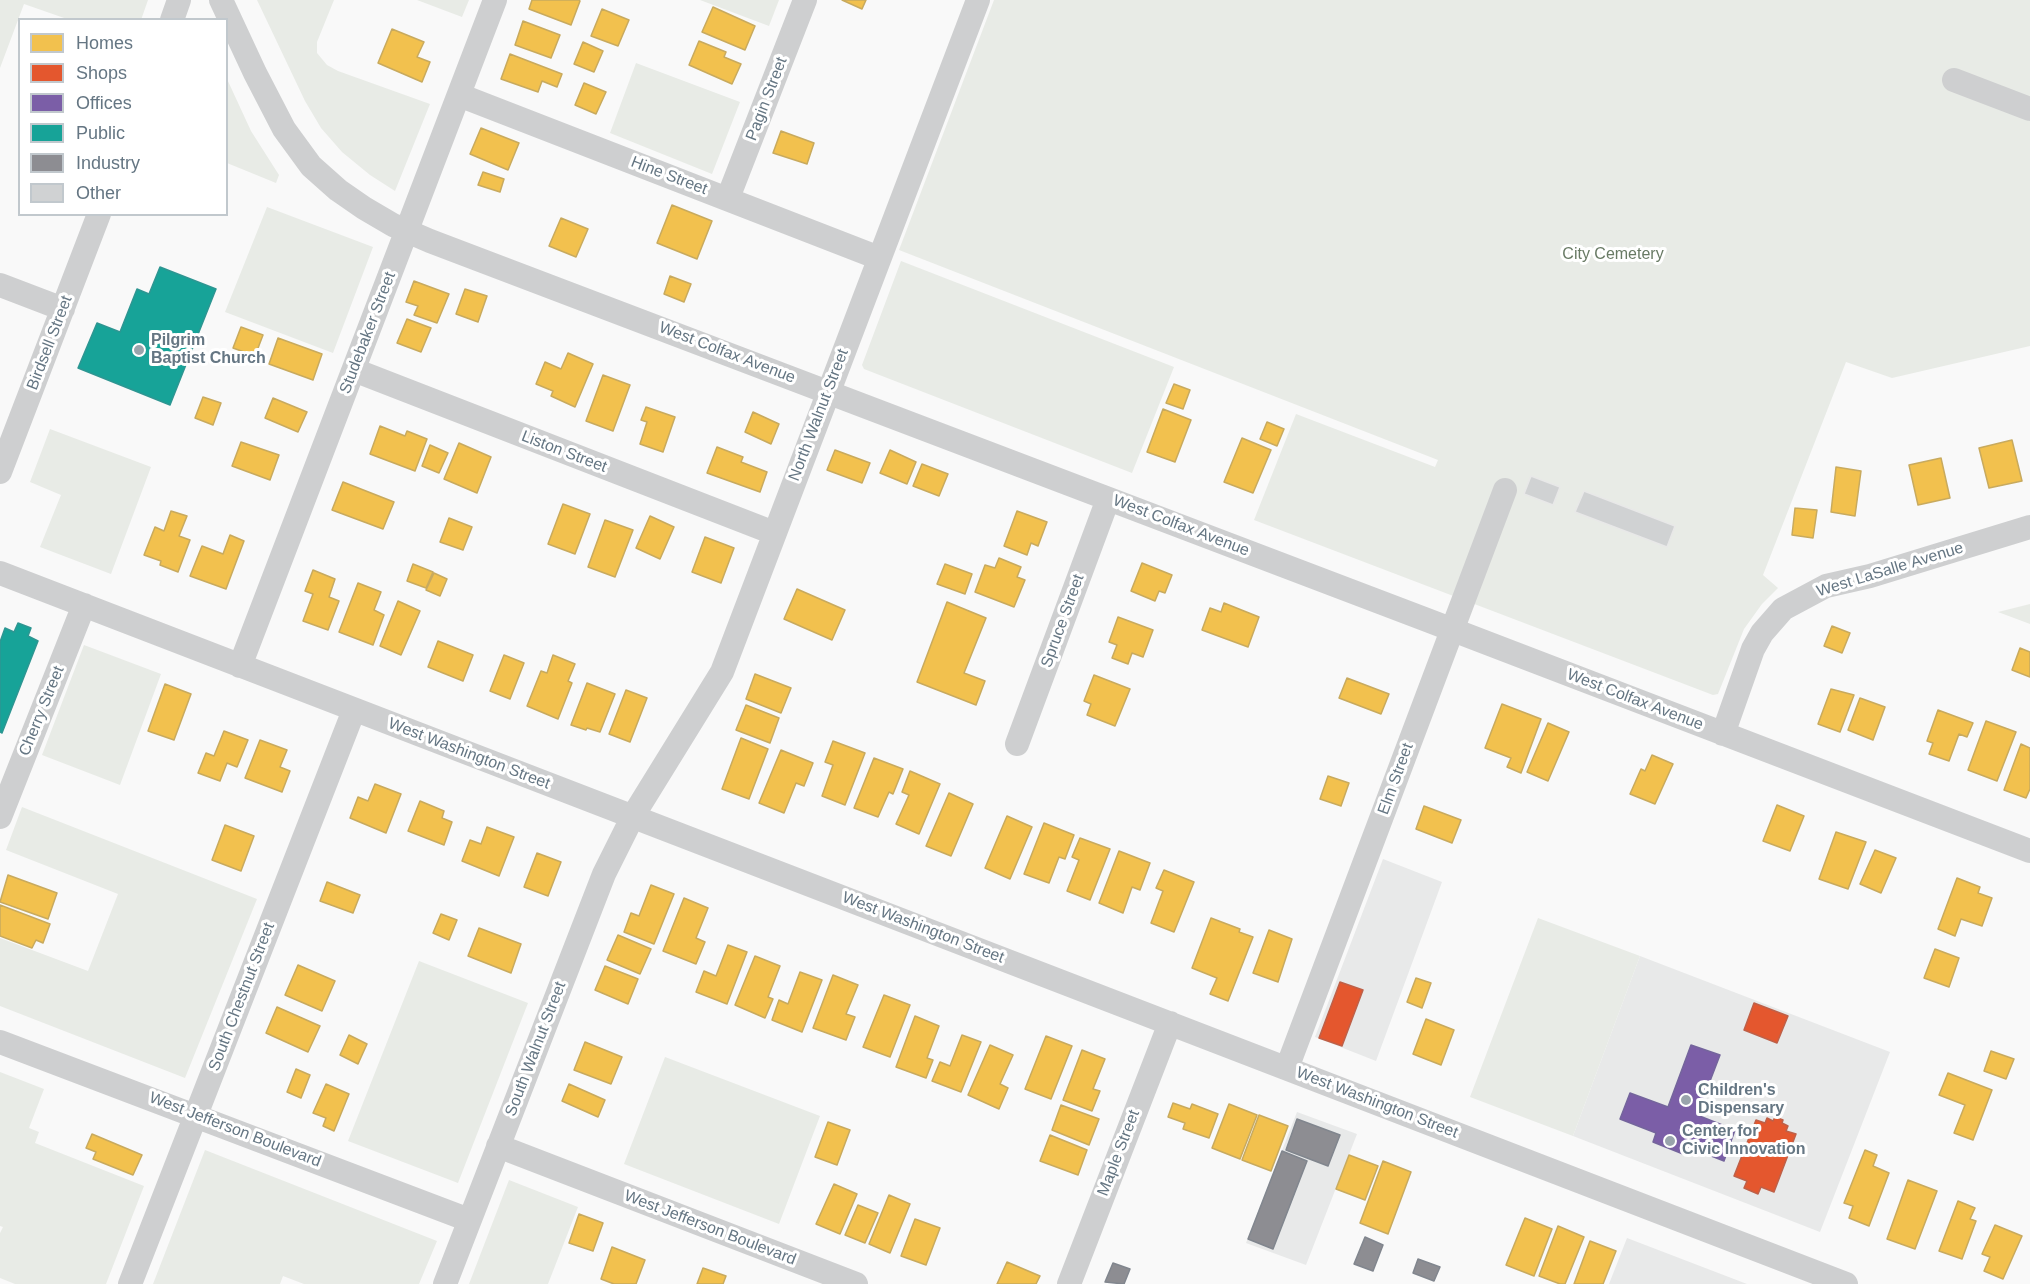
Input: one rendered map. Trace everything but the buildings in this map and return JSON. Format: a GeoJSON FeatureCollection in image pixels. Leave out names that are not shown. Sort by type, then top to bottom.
{"type":"FeatureCollection","features":[{"type":"Feature","properties":{"kind":"street"},"geometry":{"type":"LineString","coordinates":[[173,18],[179,0]]}},
{"type":"Feature","properties":{"kind":"street","name":"West Colfax Avenue"},"geometry":{"type":"LineString","coordinates":[[221,0],[284,129],[311,166],[338,190],[364,208],[407,231],[2030,851]]}},
{"type":"Feature","properties":{"kind":"street","name":"Studebaker Street"},"geometry":{"type":"LineString","coordinates":[[240,666],[495,0]]}},
{"type":"Feature","properties":{"kind":"street","name":"Pagin Street"},"geometry":{"type":"LineString","coordinates":[[728,198],[805,0]]}},
{"type":"Feature","properties":{"kind":"street","name":"North Walnut Street"},"geometry":{"type":"LineString","coordinates":[[633,816],[722,672],[978,0]]}},
{"type":"Feature","properties":{"kind":"street"},"geometry":{"type":"LineString","coordinates":[[1954,80],[2030,109]]}},
{"type":"Feature","properties":{"kind":"street","name":"Hine Street"},"geometry":{"type":"LineString","coordinates":[[459,95],[879,258]]}},
{"type":"Feature","properties":{"kind":"street","name":"Birdsell Street"},"geometry":{"type":"LineString","coordinates":[[0,472],[98,216]]}},
{"type":"Feature","properties":{"kind":"street"},"geometry":{"type":"LineString","coordinates":[[0,285],[63,309]]}},
{"type":"Feature","properties":{"kind":"street","name":"Liston Street"},"geometry":{"type":"LineString","coordinates":[[354,370],[774,533]]}},
{"type":"Feature","properties":{"kind":"street","name":"Elm Street"},"geometry":{"type":"LineString","coordinates":[[1287,1068],[1505,490]]}},
{"type":"Feature","properties":{"kind":"street","name":"Spruce Street"},"geometry":{"type":"LineString","coordinates":[[1017,744],[1108,499]]}},
{"type":"Feature","properties":{"kind":"street","name":"West LaSalle Avenue"},"geometry":{"type":"LineString","coordinates":[[1723,734],[1753,649],[1762,633],[1783,609],[1826,586],[1870,576],[2030,526]]}},
{"type":"Feature","properties":{"kind":"street","name":"West Washington Street"},"geometry":{"type":"LineString","coordinates":[[0,573],[1845,1284]]}},
{"type":"Feature","properties":{"kind":"street","name":"Cherry Street"},"geometry":{"type":"LineString","coordinates":[[0,817],[84,605]]}},
{"type":"Feature","properties":{"kind":"street","name":"South Chestnut Street"},"geometry":{"type":"LineString","coordinates":[[130,1284],[354,710]]}},
{"type":"Feature","properties":{"kind":"street","name":"South Walnut Street"},"geometry":{"type":"LineString","coordinates":[[445,1284],[604,874],[633,816]]}},
{"type":"Feature","properties":{"kind":"street","name":"Maple Street"},"geometry":{"type":"LineString","coordinates":[[1069,1284],[1170,1023]]}},
{"type":"Feature","properties":{"kind":"street","name":"West Jefferson Boulevard"},"geometry":{"type":"LineString","coordinates":[[0,1042],[469,1220]]}},
{"type":"Feature","properties":{"kind":"street","name":"West Jefferson Boulevard"},"geometry":{"type":"LineString","coordinates":[[498,1146],[856,1284]]}},
{"type":"Feature","properties":{"kind":"shaded area"},"geometry":{"type":"Polygon","coordinates":[[[1383,859],[1442,882],[1376,1061],[1315,1037],[1383,859]]]}},
{"type":"Feature","properties":{"kind":"shaded area"},"geometry":{"type":"Polygon","coordinates":[[[1640,956],[1890,1052],[1820,1232],[1573,1136],[1640,956]]]}},
{"type":"Feature","properties":{"kind":"shaded area"},"geometry":{"type":"Polygon","coordinates":[[[1297,1112],[1357,1134],[1306,1265],[1246,1243],[1297,1112]]]}},
{"type":"Feature","properties":{"kind":"shaded area"},"geometry":{"type":"Polygon","coordinates":[[[1627,1238],[1747,1284],[1609,1284],[1627,1238]]]}},
{"type":"Feature","properties":{"kind":"green space"},"geometry":{"type":"Polygon","coordinates":[[[0,0],[148,0],[142,18],[64,18],[24,4],[0,68],[0,0]]]}},
{"type":"Feature","properties":{"kind":"green space"},"geometry":{"type":"Polygon","coordinates":[[[257,0],[334,0],[317,42],[317,53],[327,65],[430,104],[395,191],[370,175],[342,152],[321,128],[305,101],[257,0]]]}},
{"type":"Feature","properties":{"kind":"green space"},"geometry":{"type":"Polygon","coordinates":[[[417,0],[469,0],[462,17],[417,0]]]}},
{"type":"Feature","properties":{"kind":"green space"},"geometry":{"type":"Polygon","coordinates":[[[700,0],[779,0],[769,26],[700,0]]]}},
{"type":"Feature","properties":{"kind":"green space","name":"City Cemetery"},"geometry":{"type":"Polygon","coordinates":[[[994,0],[2030,0],[2030,98],[1950,90],[2030,121],[2030,346],[1892,378],[1846,362],[1763,575],[1778,588],[1762,604],[1744,629],[1718,694],[1713,695],[1254,520],[1296,414],[1435,467],[1438,460],[899,250],[994,0]]]}},
{"type":"Feature","properties":{"kind":"green space"},"geometry":{"type":"Polygon","coordinates":[[[636,63],[740,102],[712,174],[610,133],[636,63]]]}},
{"type":"Feature","properties":{"kind":"green space"},"geometry":{"type":"Polygon","coordinates":[[[228,81],[251,131],[279,175],[276,183],[228,163],[228,81]]]}},
{"type":"Feature","properties":{"kind":"green space"},"geometry":{"type":"Polygon","coordinates":[[[267,207],[373,247],[333,353],[225,312],[267,207]]]}},
{"type":"Feature","properties":{"kind":"green space"},"geometry":{"type":"Polygon","coordinates":[[[901,261],[1174,367],[1132,473],[864,369],[862,365],[901,261]]]}},
{"type":"Feature","properties":{"kind":"green space"},"geometry":{"type":"Polygon","coordinates":[[[50,429],[151,467],[111,574],[40,547],[61,495],[30,482],[50,429]]]}},
{"type":"Feature","properties":{"kind":"green space"},"geometry":{"type":"Polygon","coordinates":[[[2030,604],[2030,624],[1998,612],[2030,604]]]}},
{"type":"Feature","properties":{"kind":"green space"},"geometry":{"type":"Polygon","coordinates":[[[84,645],[161,674],[120,785],[42,755],[84,645]]]}},
{"type":"Feature","properties":{"kind":"green space"},"geometry":{"type":"Polygon","coordinates":[[[22,807],[257,899],[185,1078],[0,1006],[0,938],[88,971],[118,894],[6,850],[22,807]]]}},
{"type":"Feature","properties":{"kind":"green space"},"geometry":{"type":"Polygon","coordinates":[[[1538,918],[1640,956],[1573,1136],[1470,1097],[1538,918]]]}},
{"type":"Feature","properties":{"kind":"green space"},"geometry":{"type":"Polygon","coordinates":[[[419,961],[528,1003],[458,1183],[348,1141],[419,961]]]}},
{"type":"Feature","properties":{"kind":"green space"},"geometry":{"type":"Polygon","coordinates":[[[665,1057],[820,1116],[779,1224],[624,1164],[665,1057]]]}},
{"type":"Feature","properties":{"kind":"green space"},"geometry":{"type":"Polygon","coordinates":[[[0,1072],[44,1089],[29,1128],[39,1132],[35,1143],[144,1186],[106,1284],[15,1284],[0,1278],[0,1233],[3,1227],[0,1226],[0,1072]]]}},
{"type":"Feature","properties":{"kind":"green space"},"geometry":{"type":"Polygon","coordinates":[[[205,1150],[437,1241],[419,1284],[304,1284],[283,1276],[280,1284],[153,1284],[205,1150]]]}},
{"type":"Feature","properties":{"kind":"green space"},"geometry":{"type":"Polygon","coordinates":[[[509,1180],[578,1207],[548,1284],[469,1284],[509,1180]]]}},
{"type":"Feature","properties":{"kind":"place","name":"Pilgrim Baptist Church"},"geometry":{"type":"Point","coordinates":[139,350]}},
{"type":"Feature","properties":{"kind":"place","name":"Children's Dispensary"},"geometry":{"type":"Point","coordinates":[1686,1100]}},
{"type":"Feature","properties":{"kind":"place","name":"Center for Civic Innovation"},"geometry":{"type":"Point","coordinates":[1670,1141]}}]}
